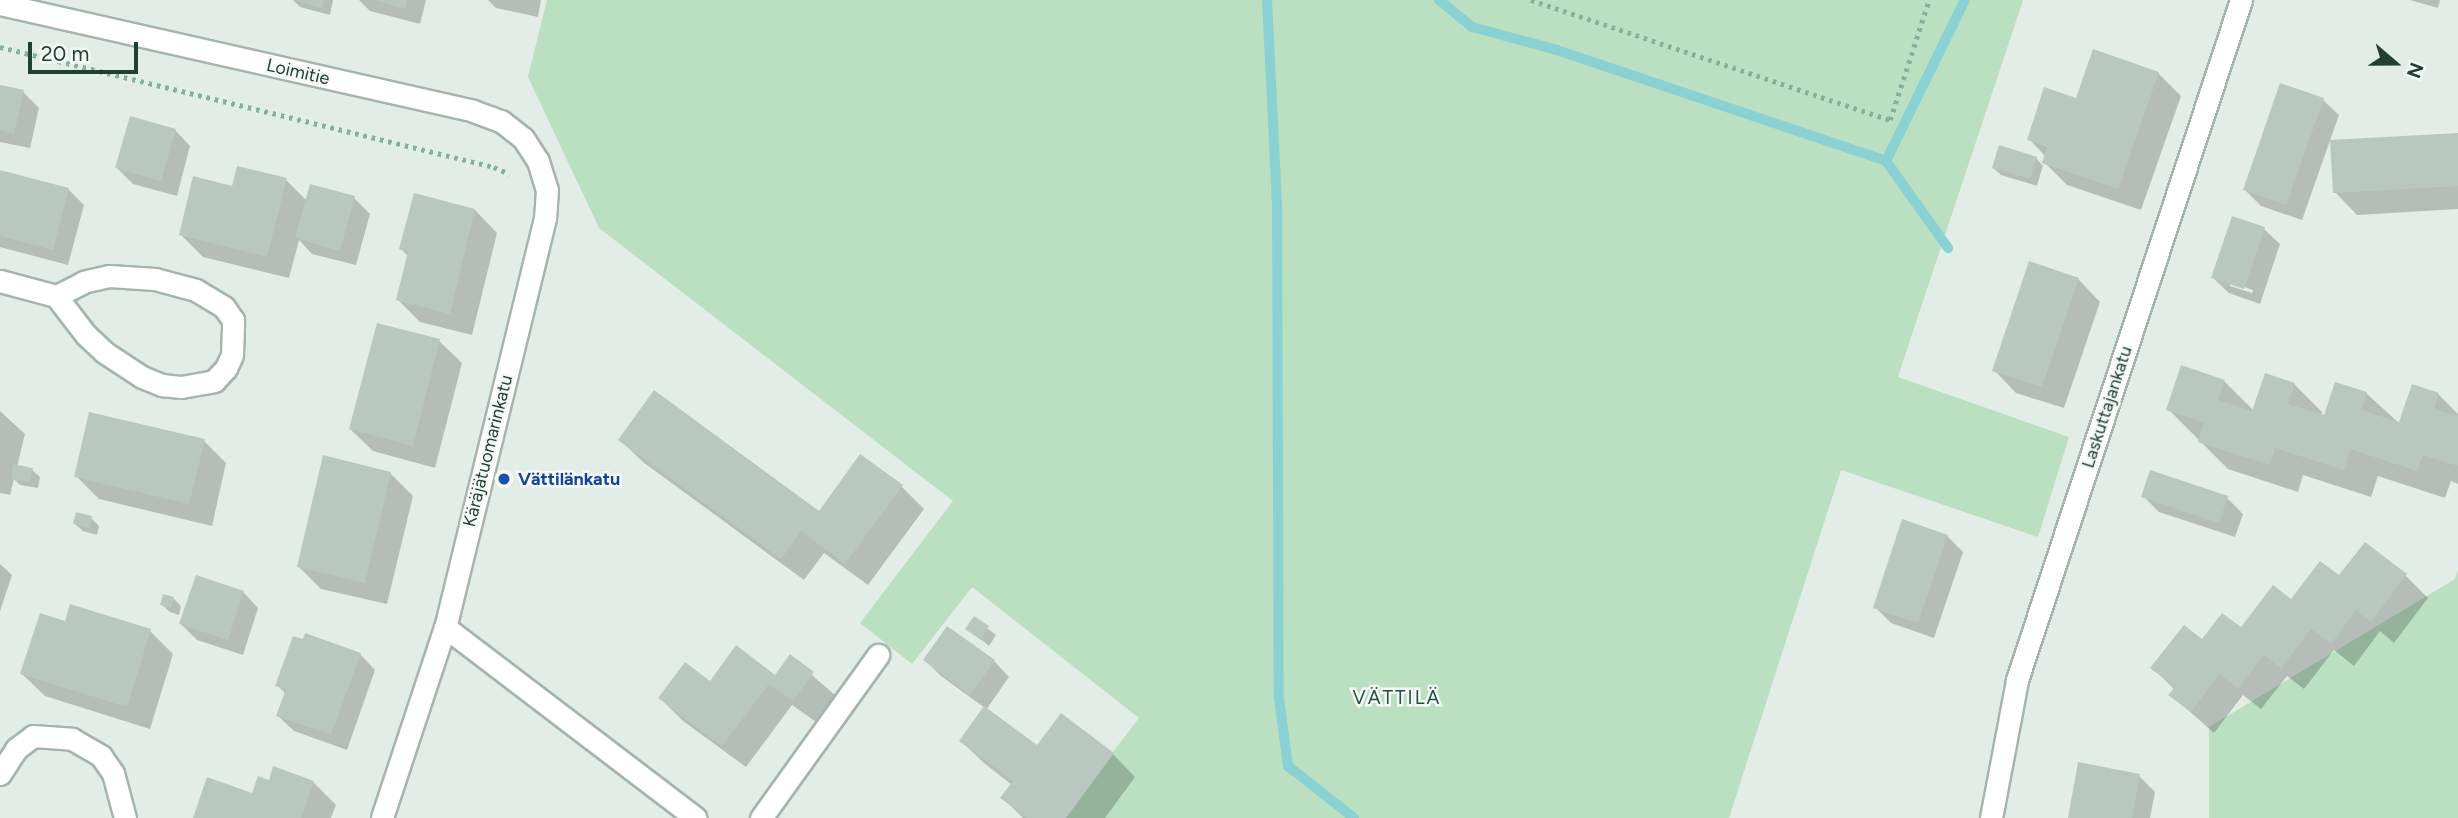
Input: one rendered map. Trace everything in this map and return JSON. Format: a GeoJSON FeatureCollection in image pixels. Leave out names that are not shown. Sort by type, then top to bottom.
{"type":"FeatureCollection","features":[{"type":"Feature","properties":{"kind":"street","name":"Laskuttajankatu"},"geometry":{"type":"LineString","coordinates":[[1991,818],[2017,680],[2241,0]]}},
{"type":"Feature","properties":{"kind":"street","name":"Loimitie"},"geometry":{"type":"LineString","coordinates":[[0,4],[473,111]]}},
{"type":"Feature","properties":{"kind":"street","name":"Käräjätuomarinkatu"},"geometry":{"type":"LineString","coordinates":[[382,818],[445,627],[545,218],[547,190],[538,161],[523,138],[501,121],[473,111]]}},
{"type":"Feature","properties":{"kind":"street"},"geometry":{"type":"LineString","coordinates":[[0,281],[56,296],[86,335],[104,352],[142,377],[162,384],[181,387],[214,381],[226,368],[232,355],[233,320],[224,307],[196,290],[155,279],[109,276],[84,282],[56,296]]}},
{"type":"Feature","properties":{"kind":"street"},"geometry":{"type":"LineString","coordinates":[[445,627],[696,818]]}},
{"type":"Feature","properties":{"kind":"street"},"geometry":{"type":"LineString","coordinates":[[761,818],[878,655]]}},
{"type":"Feature","properties":{"kind":"street"},"geometry":{"type":"LineString","coordinates":[[0,774],[16,749],[33,736],[72,739],[101,756],[113,773],[125,818]]}},
{"type":"Feature","properties":{"kind":"path"},"geometry":{"type":"LineString","coordinates":[[1531,0],[1890,120],[1929,0]]}},
{"type":"Feature","properties":{"kind":"path"},"geometry":{"type":"LineString","coordinates":[[0,47],[494,167],[547,190]]}},
{"type":"Feature","properties":{"kind":"green space"},"geometry":{"type":"Polygon","coordinates":[[[547,0],[2023,0],[1898,377],[2069,437],[2038,537],[1841,470],[1729,818],[1062,818],[1139,718],[972,587],[912,664],[860,623],[953,501],[599,228],[528,77],[547,0]]]}},
{"type":"Feature","properties":{"kind":"green space"},"geometry":{"type":"Polygon","coordinates":[[[2458,569],[2458,818],[2209,818],[2209,727],[2455,579],[2458,569]]]}},
{"type":"Feature","properties":{"kind":"building"},"geometry":{"type":"Polygon","coordinates":[[[294,0],[324,0],[322,8],[294,0]]]}},
{"type":"Feature","properties":{"kind":"building"},"geometry":{"type":"Polygon","coordinates":[[[373,0],[407,0],[405,9],[373,0]]]}},
{"type":"Feature","properties":{"kind":"building"},"geometry":{"type":"Polygon","coordinates":[[[2093,49],[2159,72],[2118,189],[2042,163],[2047,147],[2027,140],[2044,87],[2076,98],[2093,49]]]}},
{"type":"Feature","properties":{"kind":"building"},"geometry":{"type":"Polygon","coordinates":[[[2280,83],[2324,98],[2286,205],[2243,190],[2280,83]]]}},
{"type":"Feature","properties":{"kind":"building"},"geometry":{"type":"Polygon","coordinates":[[[0,85],[24,90],[14,134],[0,130],[0,85]]]}},
{"type":"Feature","properties":{"kind":"building"},"geometry":{"type":"Polygon","coordinates":[[[130,116],[176,129],[161,181],[115,168],[130,116]]]}},
{"type":"Feature","properties":{"kind":"building"},"geometry":{"type":"Polygon","coordinates":[[[2458,133],[2458,186],[2333,193],[2330,140],[2458,133]]]}},
{"type":"Feature","properties":{"kind":"building"},"geometry":{"type":"Polygon","coordinates":[[[1999,145],[2037,157],[2030,179],[1992,168],[1999,145]]]}},
{"type":"Feature","properties":{"kind":"building"},"geometry":{"type":"Polygon","coordinates":[[[237,166],[287,178],[267,257],[179,235],[193,176],[232,186],[237,166]]]}},
{"type":"Feature","properties":{"kind":"building"},"geometry":{"type":"Polygon","coordinates":[[[0,170],[69,188],[53,250],[0,236],[0,170]]]}},
{"type":"Feature","properties":{"kind":"building"},"geometry":{"type":"Polygon","coordinates":[[[310,184],[355,196],[340,251],[295,238],[310,184]]]}},
{"type":"Feature","properties":{"kind":"building"},"geometry":{"type":"Polygon","coordinates":[[[414,193],[475,209],[450,314],[396,300],[408,252],[399,249],[414,193]]]}},
{"type":"Feature","properties":{"kind":"building"},"geometry":{"type":"Polygon","coordinates":[[[2232,216],[2265,227],[2244,289],[2211,278],[2232,216]]]}},
{"type":"Feature","properties":{"kind":"building"},"geometry":{"type":"Polygon","coordinates":[[[2029,261],[2079,278],[2042,387],[1992,371],[2029,261]]]}},
{"type":"Feature","properties":{"kind":"building"},"geometry":{"type":"Polygon","coordinates":[[[377,323],[440,339],[413,446],[349,429],[377,323]]]}},
{"type":"Feature","properties":{"kind":"building"},"geometry":{"type":"Polygon","coordinates":[[[2181,365],[2225,380],[2218,400],[2252,411],[2265,373],[2295,383],[2288,404],[2324,415],[2335,382],[2367,392],[2361,410],[2399,422],[2412,384],[2439,393],[2434,409],[2458,416],[2458,466],[2423,455],[2417,471],[2350,449],[2344,470],[2275,448],[2270,465],[2198,442],[2204,422],[2166,410],[2181,365]]]}},
{"type":"Feature","properties":{"kind":"building"},"geometry":{"type":"Polygon","coordinates":[[[654,390],[819,511],[860,454],[903,485],[845,564],[801,531],[781,559],[618,440],[654,390]]]}},
{"type":"Feature","properties":{"kind":"building"},"geometry":{"type":"Polygon","coordinates":[[[89,412],[205,439],[189,504],[74,477],[89,412]]]}},
{"type":"Feature","properties":{"kind":"building"},"geometry":{"type":"Polygon","coordinates":[[[323,455],[391,472],[365,583],[297,567],[323,455]]]}},
{"type":"Feature","properties":{"kind":"building"},"geometry":{"type":"Polygon","coordinates":[[[13,464],[33,468],[30,482],[11,478],[13,464]]]}},
{"type":"Feature","properties":{"kind":"building"},"geometry":{"type":"Polygon","coordinates":[[[2150,470],[2228,496],[2219,523],[2141,497],[2150,470]]]}},
{"type":"Feature","properties":{"kind":"building"},"geometry":{"type":"Polygon","coordinates":[[[76,512],[92,516],[90,528],[73,524],[76,512]]]}},
{"type":"Feature","properties":{"kind":"building"},"geometry":{"type":"Polygon","coordinates":[[[1902,519],[1948,535],[1918,623],[1873,608],[1902,519]]]}},
{"type":"Feature","properties":{"kind":"building"},"geometry":{"type":"Polygon","coordinates":[[[2365,542],[2407,574],[2371,622],[2356,610],[2331,644],[2311,629],[2281,668],[2264,655],[2238,688],[2219,674],[2191,712],[2168,695],[2175,687],[2150,668],[2184,625],[2202,639],[2222,613],[2241,627],[2273,585],[2291,599],[2320,561],[2339,575],[2365,542]]]}},
{"type":"Feature","properties":{"kind":"building"},"geometry":{"type":"Polygon","coordinates":[[[196,575],[244,591],[228,640],[179,624],[196,575]]]}},
{"type":"Feature","properties":{"kind":"building"},"geometry":{"type":"Polygon","coordinates":[[[163,594],[174,597],[171,608],[160,605],[163,594]]]}},
{"type":"Feature","properties":{"kind":"building"},"geometry":{"type":"Polygon","coordinates":[[[70,604],[151,629],[127,707],[20,674],[40,613],[65,621],[70,604]]]}},
{"type":"Feature","properties":{"kind":"building"},"geometry":{"type":"Polygon","coordinates":[[[974,616],[989,626],[981,640],[965,629],[974,616]]]}},
{"type":"Feature","properties":{"kind":"building"},"geometry":{"type":"Polygon","coordinates":[[[947,626],[995,660],[970,695],[923,660],[947,626]]]}},
{"type":"Feature","properties":{"kind":"building"},"geometry":{"type":"Polygon","coordinates":[[[305,633],[361,653],[331,735],[276,716],[286,689],[275,686],[293,636],[303,639],[305,633]]]}},
{"type":"Feature","properties":{"kind":"building"},"geometry":{"type":"Polygon","coordinates":[[[736,645],[775,675],[790,654],[814,672],[793,701],[769,684],[722,746],[658,698],[685,662],[710,681],[736,645]]]}},
{"type":"Feature","properties":{"kind":"building"},"geometry":{"type":"Polygon","coordinates":[[[984,706],[1037,745],[1061,713],[1114,753],[1066,818],[1027,818],[1000,798],[1013,781],[959,741],[984,706]]]}},
{"type":"Feature","properties":{"kind":"building"},"geometry":{"type":"Polygon","coordinates":[[[2078,762],[2140,774],[2132,818],[2068,818],[2078,762]]]}},
{"type":"Feature","properties":{"kind":"building"},"geometry":{"type":"Polygon","coordinates":[[[273,766],[314,781],[301,818],[193,818],[207,777],[252,793],[258,776],[269,780],[273,766]]]}},
{"type":"Feature","properties":{"kind":"waterway"},"geometry":{"type":"LineString","coordinates":[[1267,0],[1277,202],[1279,698],[1288,766],[1354,818]]}},
{"type":"Feature","properties":{"kind":"waterway"},"geometry":{"type":"LineString","coordinates":[[1439,0],[1472,27],[1557,50],[1886,161],[1948,248]]}},
{"type":"Feature","properties":{"kind":"waterway"},"geometry":{"type":"LineString","coordinates":[[1886,161],[1965,0]]}},
{"type":"Feature","properties":{"kind":"place","name":"Vättilänkatu"},"geometry":{"type":"Point","coordinates":[504,479]}},
{"type":"Feature","properties":{"kind":"district","name":"VÄTTILÄ"},"geometry":{"type":"Point","coordinates":[1397,698]}}]}
